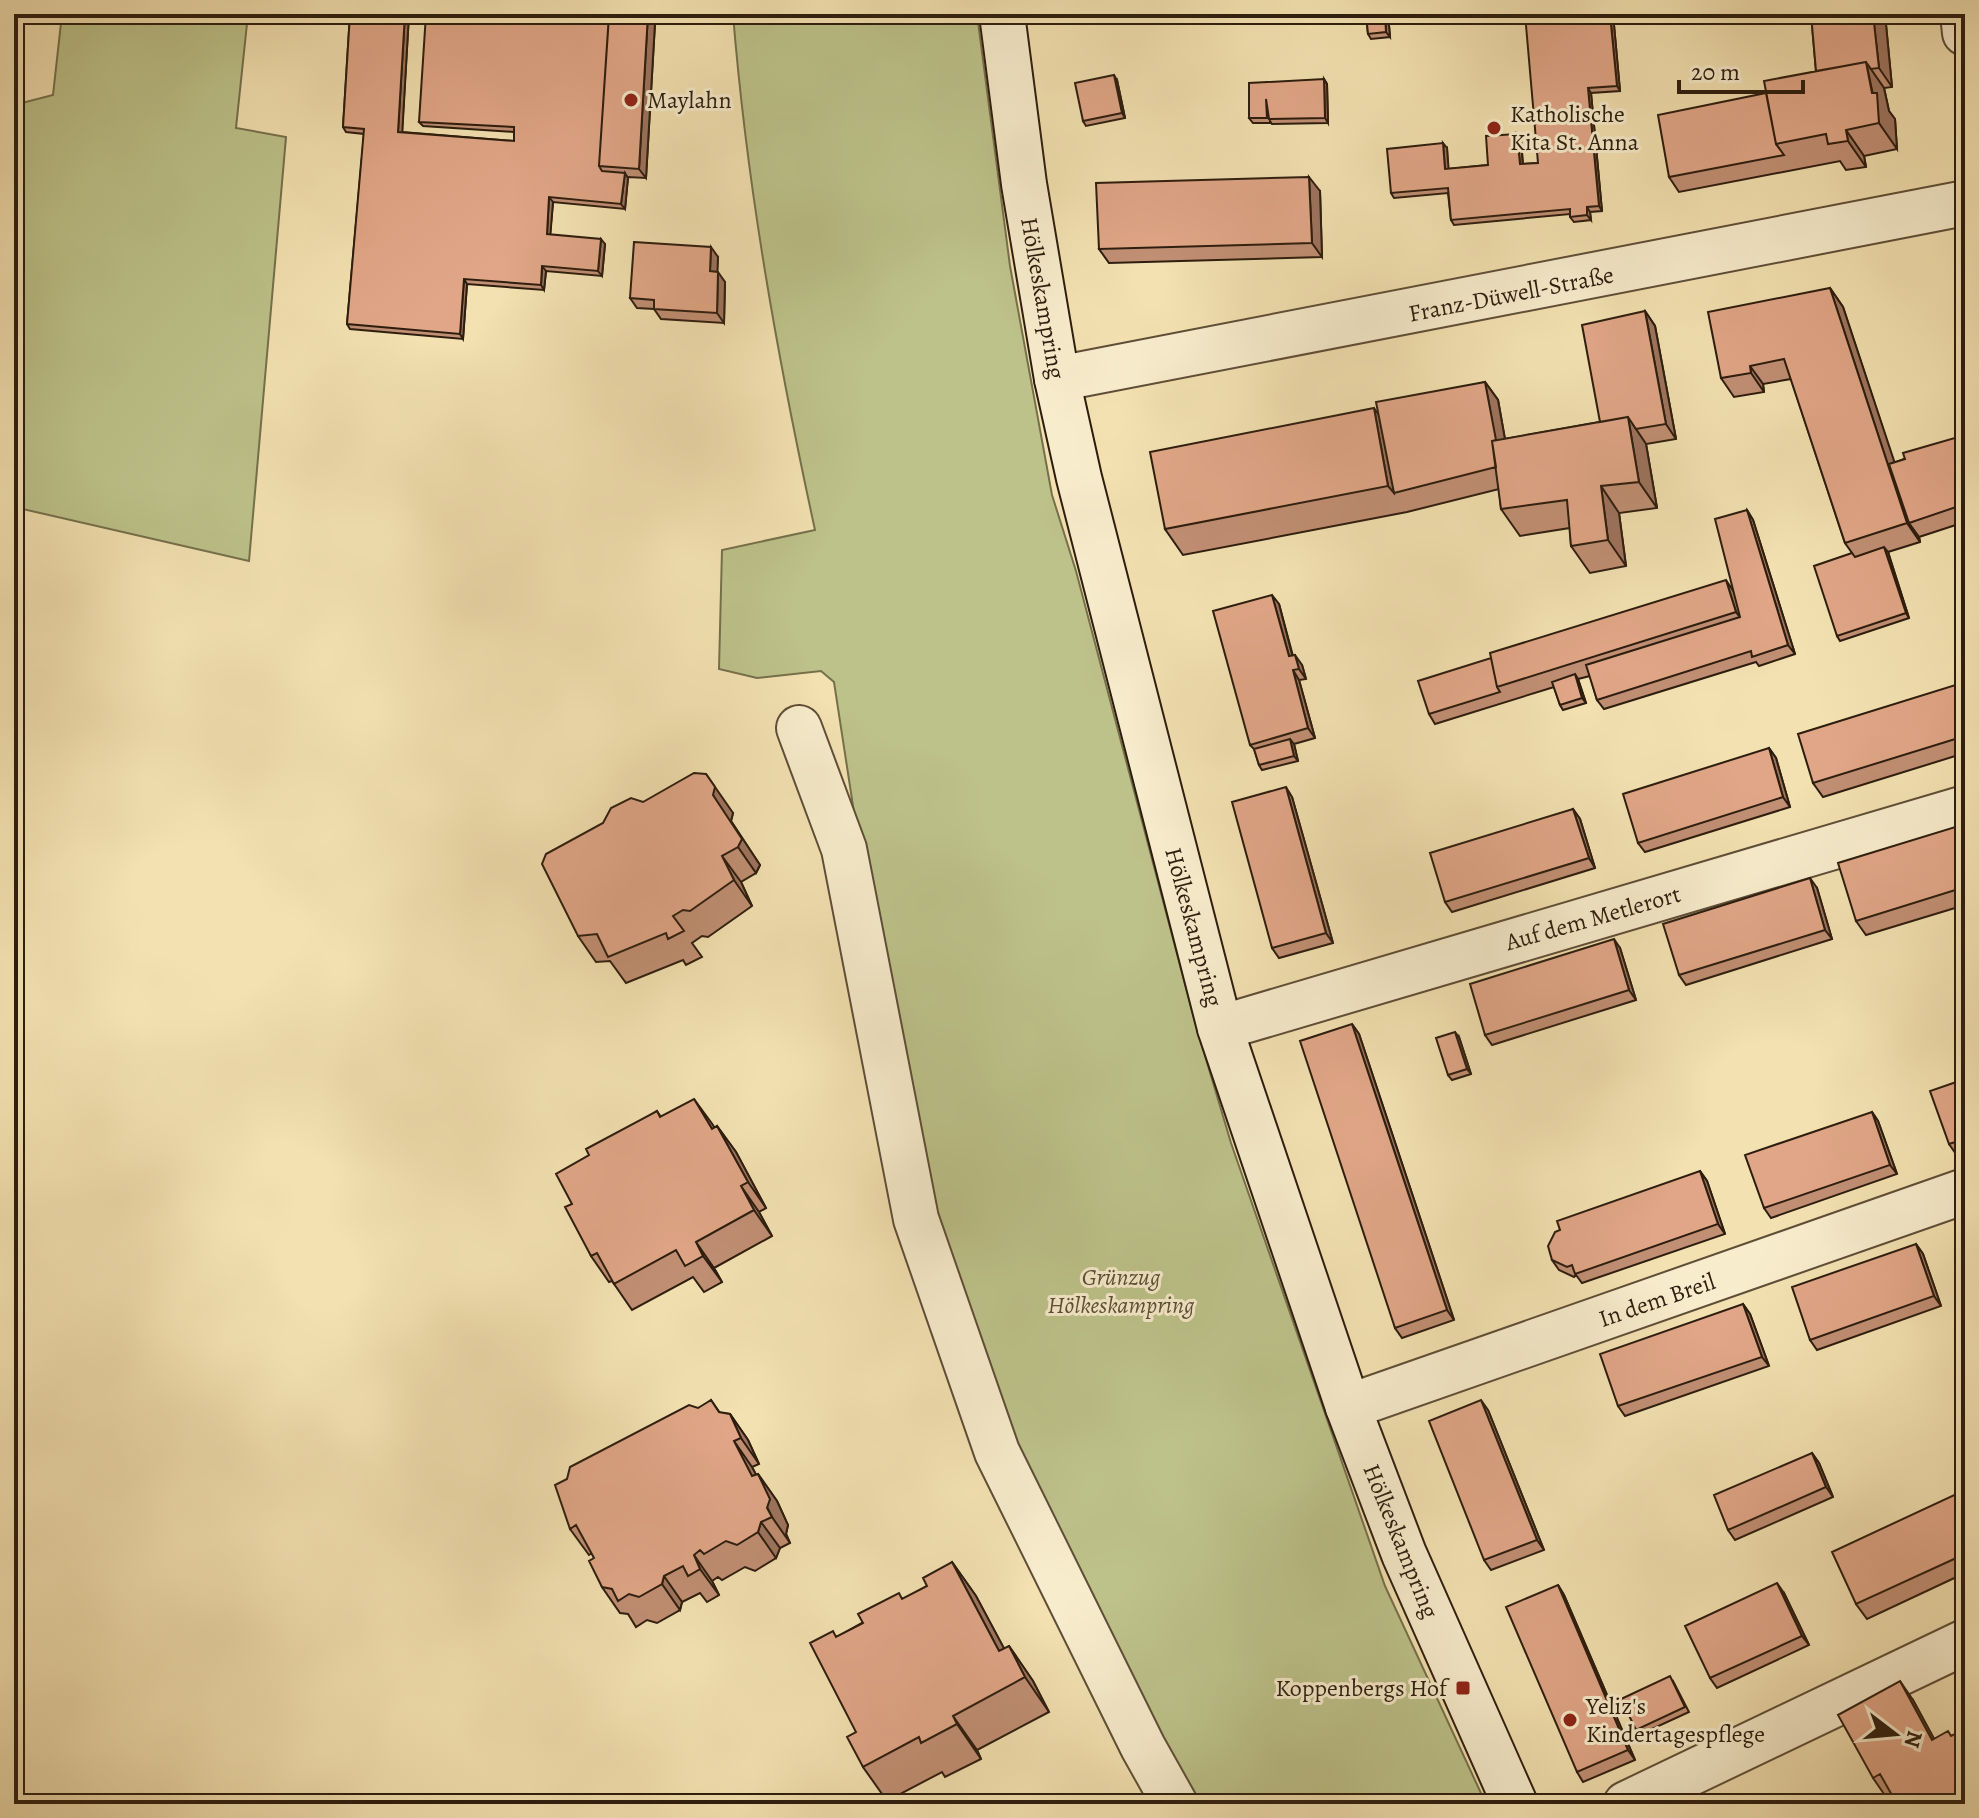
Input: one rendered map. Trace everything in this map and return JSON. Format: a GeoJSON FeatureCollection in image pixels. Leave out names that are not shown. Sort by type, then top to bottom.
{"type":"FeatureCollection","features":[{"type":"Feature","properties":{"kind":"street","name":"Hölkeskampring"},"geometry":{"type":"LineString","coordinates":[[1002,14],[1024,184],[1057,379],[1082,493],[1220,1028],[1348,1407],[1404,1554],[1515,1804]]}},
{"type":"Feature","properties":{"kind":"street"},"geometry":{"type":"LineString","coordinates":[[1963,14],[1965,33]]}},
{"type":"Feature","properties":{"kind":"street","name":"Franz-Düwell-Straße"},"geometry":{"type":"LineString","coordinates":[[1057,379],[1965,203]]}},
{"type":"Feature","properties":{"kind":"street"},"geometry":{"type":"LineString","coordinates":[[799,728],[844,849],[916,1219],[997,1452],[1143,1747],[1175,1804]]}},
{"type":"Feature","properties":{"kind":"street","name":"Auf dem Metlerort"},"geometry":{"type":"LineString","coordinates":[[1220,1028],[1965,808]]}},
{"type":"Feature","properties":{"kind":"street","name":"In dem Breil"},"geometry":{"type":"LineString","coordinates":[[1348,1407],[1965,1191]]}},
{"type":"Feature","properties":{"kind":"street"},"geometry":{"type":"LineString","coordinates":[[1626,1804],[1965,1642]]}},
{"type":"Feature","properties":{"kind":"green space"},"geometry":{"type":"Polygon","coordinates":[[[62,14],[248,14],[236,128],[286,137],[249,561],[14,507],[14,105],[53,95],[62,14]]]}},
{"type":"Feature","properties":{"kind":"green space","name":"Grünzug Hölkeskampring"},"geometry":{"type":"Polygon","coordinates":[[[733,14],[977,14],[1010,266],[1052,495],[1076,571],[1195,1022],[1231,1143],[1385,1586],[1486,1804],[1197,1804],[1132,1683],[1009,1427],[941,1235],[880,982],[834,682],[821,671],[757,678],[719,669],[722,550],[815,530],[765,274],[733,14]]]}},
{"type":"Feature","properties":{"kind":"building"},"geometry":{"type":"Polygon","coordinates":[[[350,14],[405,14],[398,132],[514,141],[514,127],[419,122],[426,14],[609,16],[599,166],[602,171],[625,173],[621,204],[549,197],[547,234],[601,239],[598,271],[542,266],[541,285],[464,279],[460,334],[347,324],[364,129],[343,127],[350,14]]]}},
{"type":"Feature","properties":{"kind":"building","name":"Maylahn"},"geometry":{"type":"Polygon","coordinates":[[[609,14],[648,14],[639,169],[599,166],[609,14]]]}},
{"type":"Feature","properties":{"kind":"building"},"geometry":{"type":"Polygon","coordinates":[[[1366,14],[1385,14],[1386,32],[1368,34],[1366,14]]]}},
{"type":"Feature","properties":{"kind":"building"},"geometry":{"type":"Polygon","coordinates":[[[1525,14],[1610,14],[1617,86],[1588,88],[1599,206],[1587,207],[1587,215],[1570,217],[1570,209],[1451,220],[1448,188],[1391,193],[1387,149],[1443,143],[1445,169],[1488,165],[1486,136],[1517,134],[1520,164],[1538,163],[1525,14]]]}},
{"type":"Feature","properties":{"kind":"building"},"geometry":{"type":"Polygon","coordinates":[[[1811,14],[1873,14],[1879,68],[1871,69],[1866,62],[1816,71],[1811,14]]]}},
{"type":"Feature","properties":{"kind":"building"},"geometry":{"type":"Polygon","coordinates":[[[1866,62],[1872,93],[1877,93],[1879,123],[1846,130],[1848,141],[1828,144],[1826,134],[1776,144],[1764,81],[1866,62]]]}},
{"type":"Feature","properties":{"kind":"building"},"geometry":{"type":"Polygon","coordinates":[[[1114,75],[1122,113],[1083,121],[1075,83],[1114,75]]]}},
{"type":"Feature","properties":{"kind":"building"},"geometry":{"type":"Polygon","coordinates":[[[1324,79],[1325,118],[1269,119],[1266,99],[1267,118],[1249,118],[1249,83],[1324,79]]]}},
{"type":"Feature","properties":{"kind":"building"},"geometry":{"type":"Polygon","coordinates":[[[1766,93],[1776,144],[1784,155],[1669,177],[1658,115],[1766,93]]]}},
{"type":"Feature","properties":{"kind":"building"},"geometry":{"type":"Polygon","coordinates":[[[1309,177],[1312,243],[1099,249],[1096,183],[1309,177]]]}},
{"type":"Feature","properties":{"kind":"building"},"geometry":{"type":"Polygon","coordinates":[[[634,242],[711,247],[710,271],[718,272],[717,313],[654,309],[654,300],[630,298],[634,242]]]}},
{"type":"Feature","properties":{"kind":"building"},"geometry":{"type":"Polygon","coordinates":[[[1830,288],[1907,523],[1845,543],[1784,359],[1750,366],[1751,373],[1721,378],[1708,312],[1830,288]]]}},
{"type":"Feature","properties":{"kind":"building"},"geometry":{"type":"Polygon","coordinates":[[[1645,311],[1666,424],[1636,429],[1628,417],[1600,422],[1582,325],[1645,311]]]}},
{"type":"Feature","properties":{"kind":"building"},"geometry":{"type":"Polygon","coordinates":[[[1485,382],[1496,440],[1492,441],[1496,467],[1394,493],[1376,402],[1485,382]]]}},
{"type":"Feature","properties":{"kind":"building"},"geometry":{"type":"Polygon","coordinates":[[[1374,408],[1388,486],[1165,529],[1150,452],[1374,408]]]}},
{"type":"Feature","properties":{"kind":"building"},"geometry":{"type":"Polygon","coordinates":[[[1628,417],[1639,482],[1601,486],[1608,540],[1571,546],[1567,500],[1501,509],[1492,441],[1628,417]]]}},
{"type":"Feature","properties":{"kind":"building"},"geometry":{"type":"Polygon","coordinates":[[[1965,435],[1965,504],[1909,523],[1889,464],[1905,459],[1903,453],[1965,435]]]}},
{"type":"Feature","properties":{"kind":"building"},"geometry":{"type":"Polygon","coordinates":[[[1747,510],[1788,645],[1752,657],[1751,651],[1597,700],[1586,665],[1740,617],[1715,519],[1747,510]]]}},
{"type":"Feature","properties":{"kind":"building"},"geometry":{"type":"Polygon","coordinates":[[[1884,547],[1906,613],[1837,636],[1814,566],[1852,553],[1855,557],[1884,547]]]}},
{"type":"Feature","properties":{"kind":"building"},"geometry":{"type":"Polygon","coordinates":[[[1726,580],[1736,612],[1497,687],[1490,653],[1726,580]]]}},
{"type":"Feature","properties":{"kind":"building"},"geometry":{"type":"Polygon","coordinates":[[[1272,595],[1289,656],[1295,655],[1299,669],[1293,670],[1308,728],[1250,745],[1213,611],[1272,595]]]}},
{"type":"Feature","properties":{"kind":"building"},"geometry":{"type":"Polygon","coordinates":[[[1491,658],[1500,692],[1429,714],[1418,681],[1491,658]]]}},
{"type":"Feature","properties":{"kind":"building"},"geometry":{"type":"Polygon","coordinates":[[[1575,674],[1582,698],[1560,705],[1552,682],[1575,674]]]}},
{"type":"Feature","properties":{"kind":"building"},"geometry":{"type":"Polygon","coordinates":[[[1965,682],[1965,736],[1813,783],[1798,734],[1965,682]]]}},
{"type":"Feature","properties":{"kind":"building"},"geometry":{"type":"Polygon","coordinates":[[[1290,739],[1294,756],[1259,765],[1254,749],[1290,739]]]}},
{"type":"Feature","properties":{"kind":"building"},"geometry":{"type":"Polygon","coordinates":[[[1769,748],[1783,797],[1638,843],[1623,794],[1769,748]]]}},
{"type":"Feature","properties":{"kind":"building"},"geometry":{"type":"Polygon","coordinates":[[[694,773],[706,774],[715,787],[713,795],[742,839],[738,847],[722,856],[734,880],[690,911],[683,910],[673,916],[684,931],[668,939],[666,933],[608,957],[597,934],[578,936],[542,864],[546,854],[603,823],[611,808],[631,798],[643,802],[694,773]]]}},
{"type":"Feature","properties":{"kind":"building"},"geometry":{"type":"Polygon","coordinates":[[[1286,787],[1326,933],[1272,948],[1232,802],[1286,787]]]}},
{"type":"Feature","properties":{"kind":"building"},"geometry":{"type":"Polygon","coordinates":[[[1573,809],[1589,858],[1445,902],[1430,853],[1573,809]]]}},
{"type":"Feature","properties":{"kind":"building"},"geometry":{"type":"Polygon","coordinates":[[[1965,824],[1965,887],[1856,921],[1838,863],[1965,824]]]}},
{"type":"Feature","properties":{"kind":"building"},"geometry":{"type":"Polygon","coordinates":[[[1810,878],[1825,930],[1679,975],[1663,924],[1810,878]]]}},
{"type":"Feature","properties":{"kind":"building"},"geometry":{"type":"Polygon","coordinates":[[[1614,939],[1629,990],[1485,1035],[1470,984],[1614,939]]]}},
{"type":"Feature","properties":{"kind":"building"},"geometry":{"type":"Polygon","coordinates":[[[1352,1024],[1447,1310],[1395,1328],[1300,1041],[1352,1024]]]}},
{"type":"Feature","properties":{"kind":"building"},"geometry":{"type":"Polygon","coordinates":[[[1455,1032],[1467,1069],[1448,1075],[1436,1038],[1455,1032]]]}},
{"type":"Feature","properties":{"kind":"building"},"geometry":{"type":"Polygon","coordinates":[[[1965,1079],[1965,1139],[1949,1144],[1930,1091],[1965,1079]]]}},
{"type":"Feature","properties":{"kind":"building"},"geometry":{"type":"Polygon","coordinates":[[[694,1099],[712,1129],[717,1126],[748,1182],[741,1186],[754,1210],[696,1242],[703,1256],[685,1266],[676,1250],[614,1284],[597,1253],[591,1256],[565,1207],[572,1204],[556,1174],[589,1155],[586,1149],[657,1111],[660,1117],[694,1099]]]}},
{"type":"Feature","properties":{"kind":"building"},"geometry":{"type":"Polygon","coordinates":[[[1872,1112],[1890,1165],[1764,1208],[1745,1155],[1872,1112]]]}},
{"type":"Feature","properties":{"kind":"building"},"geometry":{"type":"Polygon","coordinates":[[[1700,1171],[1718,1224],[1575,1274],[1572,1265],[1567,1267],[1552,1260],[1548,1246],[1555,1232],[1560,1230],[1557,1221],[1700,1171]]]}},
{"type":"Feature","properties":{"kind":"building"},"geometry":{"type":"Polygon","coordinates":[[[1916,1244],[1934,1296],[1810,1340],[1792,1287],[1916,1244]]]}},
{"type":"Feature","properties":{"kind":"building"},"geometry":{"type":"Polygon","coordinates":[[[1743,1304],[1762,1357],[1618,1406],[1600,1354],[1743,1304]]]}},
{"type":"Feature","properties":{"kind":"building"},"geometry":{"type":"Polygon","coordinates":[[[711,1400],[719,1412],[730,1414],[741,1438],[734,1441],[752,1476],[758,1474],[770,1499],[767,1508],[772,1517],[761,1522],[758,1532],[737,1545],[726,1541],[704,1554],[700,1550],[694,1555],[700,1569],[688,1576],[683,1566],[664,1576],[662,1584],[639,1597],[629,1594],[618,1601],[612,1589],[602,1587],[589,1561],[594,1558],[576,1525],[570,1529],[555,1485],[567,1479],[570,1467],[689,1405],[698,1408],[711,1400]]]}},
{"type":"Feature","properties":{"kind":"building"},"geometry":{"type":"Polygon","coordinates":[[[1481,1400],[1537,1540],[1484,1560],[1429,1421],[1481,1400]]]}},
{"type":"Feature","properties":{"kind":"building"},"geometry":{"type":"Polygon","coordinates":[[[1812,1453],[1826,1487],[1728,1530],[1714,1495],[1812,1453]]]}},
{"type":"Feature","properties":{"kind":"building"},"geometry":{"type":"Polygon","coordinates":[[[1965,1490],[1965,1554],[1856,1604],[1832,1552],[1965,1490]]]}},
{"type":"Feature","properties":{"kind":"building"},"geometry":{"type":"Polygon","coordinates":[[[952,1562],[999,1651],[1009,1646],[1025,1677],[953,1716],[957,1724],[921,1743],[919,1737],[863,1767],[847,1737],[856,1732],[810,1643],[833,1631],[836,1637],[863,1623],[858,1614],[899,1593],[902,1599],[927,1586],[923,1578],[952,1562]]]}},
{"type":"Feature","properties":{"kind":"building"},"geometry":{"type":"Polygon","coordinates":[[[1777,1583],[1802,1636],[1710,1678],[1685,1626],[1777,1583]]]}},
{"type":"Feature","properties":{"kind":"building"},"geometry":{"type":"Polygon","coordinates":[[[1558,1585],[1628,1750],[1577,1772],[1506,1607],[1558,1585]]]}},
{"type":"Feature","properties":{"kind":"building"},"geometry":{"type":"Polygon","coordinates":[[[1670,1676],[1685,1707],[1636,1730],[1621,1699],[1670,1676]]]}},
{"type":"Feature","properties":{"kind":"building"},"geometry":{"type":"Polygon","coordinates":[[[1900,1681],[1932,1740],[1948,1731],[1951,1736],[1965,1729],[1965,1804],[1897,1804],[1880,1774],[1873,1778],[1838,1715],[1900,1681]]]}},
{"type":"Feature","properties":{"kind":"place","name":"Maylahn"},"geometry":{"type":"Point","coordinates":[631,100]}},
{"type":"Feature","properties":{"kind":"place","name":"Katholische Kita St. Anna"},"geometry":{"type":"Point","coordinates":[1494,128]}},
{"type":"Feature","properties":{"kind":"place","name":"Koppenbergs Hof"},"geometry":{"type":"Point","coordinates":[1463,1688]}},
{"type":"Feature","properties":{"kind":"place","name":"Yeliz's Kindertagespflege"},"geometry":{"type":"Point","coordinates":[1570,1720]}}]}
